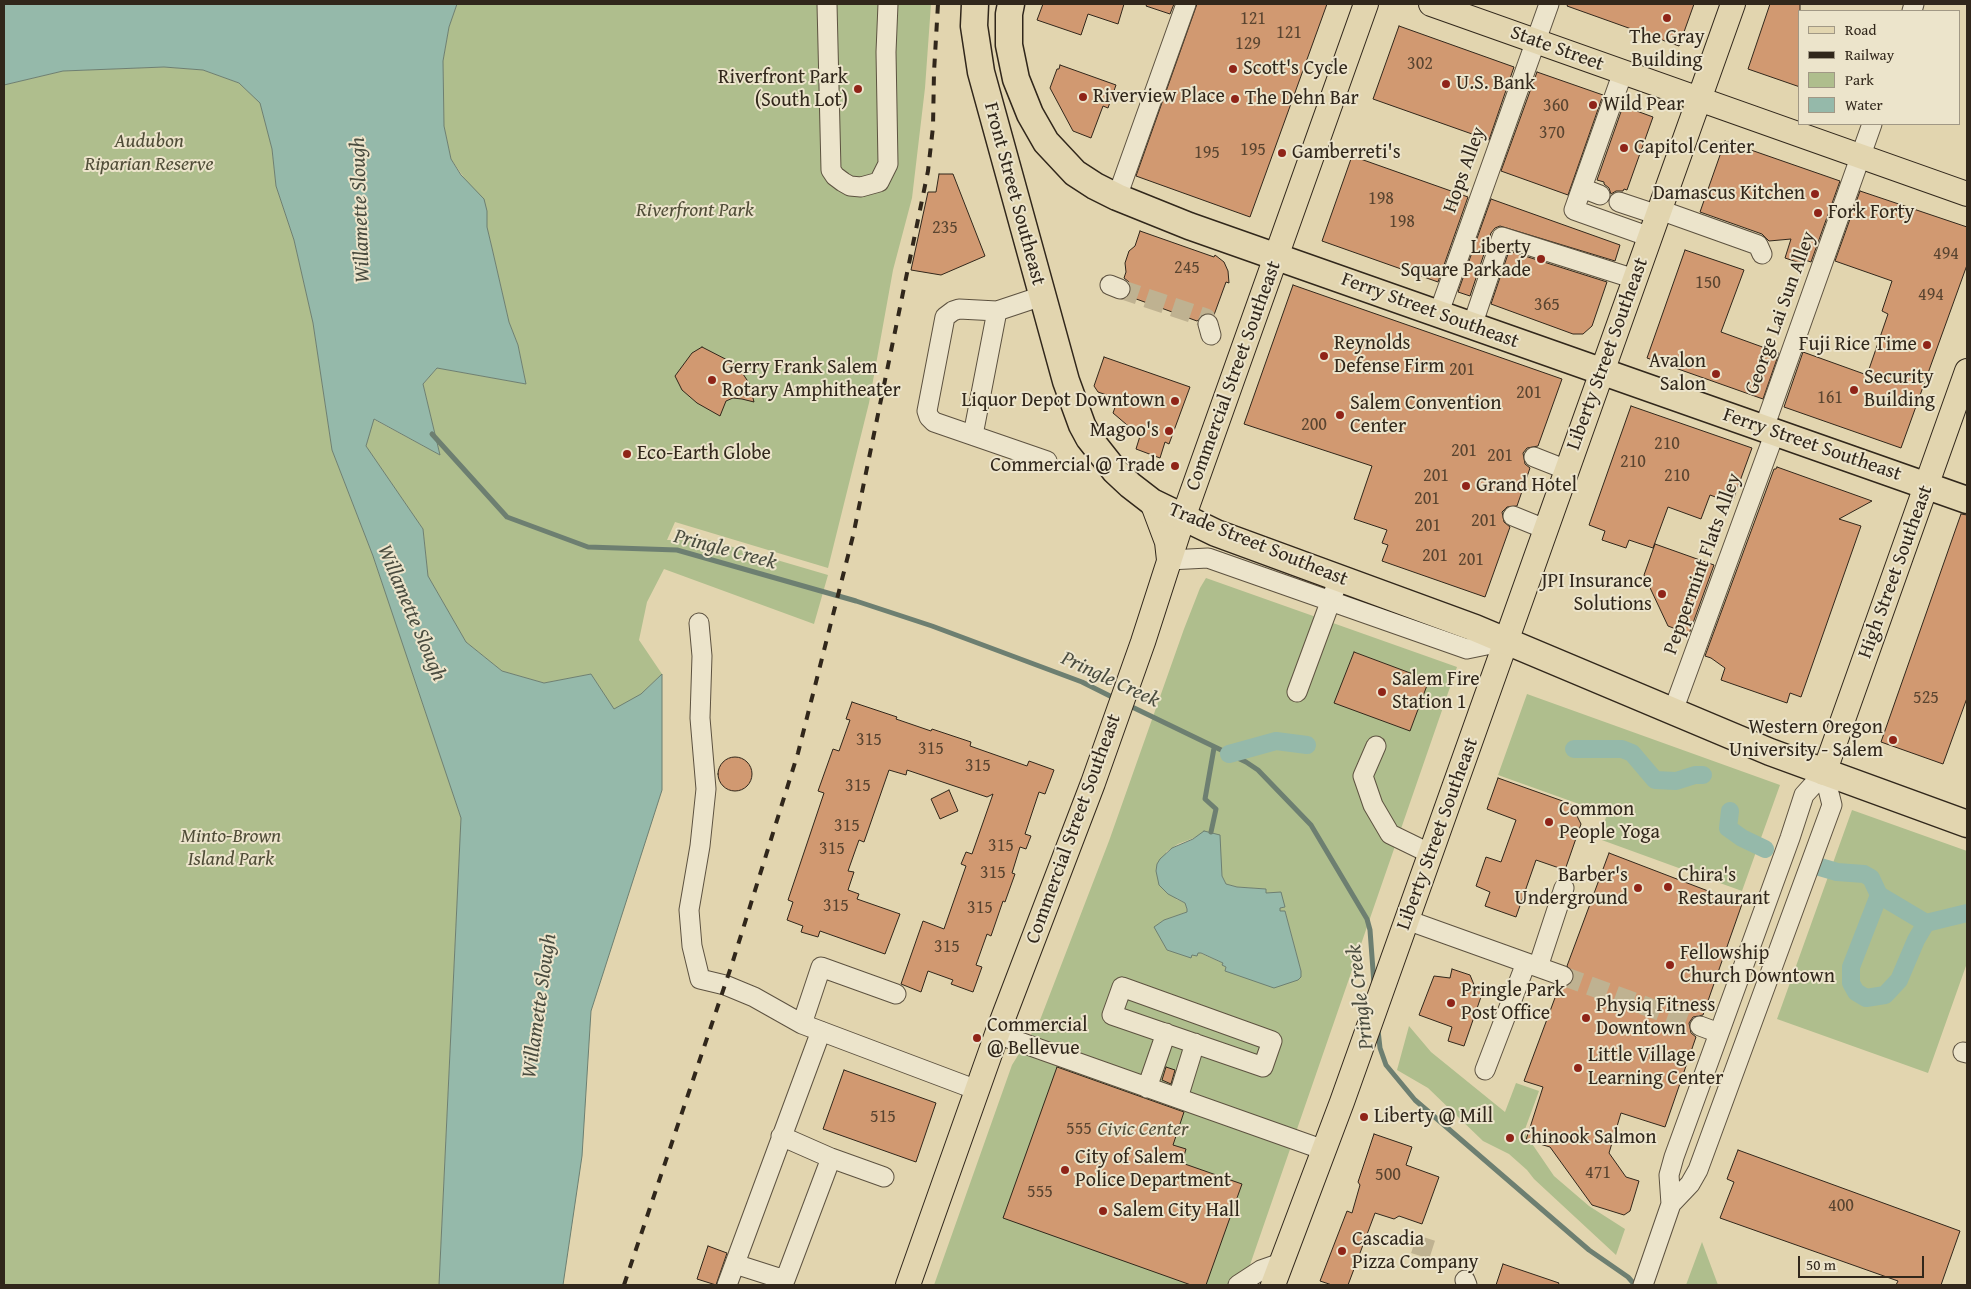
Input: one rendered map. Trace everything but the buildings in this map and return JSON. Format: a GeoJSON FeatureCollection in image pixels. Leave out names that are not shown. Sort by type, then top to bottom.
{"type":"FeatureCollection","features":[{"type":"Feature","properties":{"kind":"highway","name":"Front Street Southeast"},"geometry":{"type":"LineString","coordinates":[[975,4],[974,26],[981,72],[1066,381]]}},
{"type":"Feature","properties":{"kind":"highway","name":"Ferry Street Southeast"},"geometry":{"type":"LineString","coordinates":[[1011,4],[1009,14],[1009,45],[1016,79],[1030,114],[1046,142],[1075,173],[1095,186],[1117,197],[1189,226],[1967,500]]}},
{"type":"Feature","properties":{"kind":"highway","name":"Trade Street Southeast"},"geometry":{"type":"LineString","coordinates":[[1066,381],[1078,417],[1089,438],[1115,471],[1152,502],[1183,518],[1335,590],[1475,628],[1673,712],[1824,773],[1967,824]]}},
{"type":"Feature","properties":{"kind":"main road","name":"Commercial Street Southeast"},"geometry":{"type":"LineString","coordinates":[[908,1285],[997,1034],[1093,783],[1143,642],[1183,518],[1366,4]]}},
{"type":"Feature","properties":{"kind":"main road","name":"State Street"},"geometry":{"type":"LineString","coordinates":[[1431,4],[1967,194]]}},
{"type":"Feature","properties":{"kind":"main road","name":"Liberty Street Southeast"},"geometry":{"type":"LineString","coordinates":[[1279,1279],[1733,4]]}},
{"type":"Feature","properties":{"kind":"main road","name":"High Street Southeast"},"geometry":{"type":"LineString","coordinates":[[1824,773],[1967,372]]}},
{"type":"Feature","properties":{"kind":"main road"},"geometry":{"type":"LineString","coordinates":[[1152,502],[1167,542],[1169,560]]}},
{"type":"Feature","properties":{"kind":"street"},"geometry":{"type":"LineString","coordinates":[[827,4],[831,170],[850,186],[861,187],[879,182],[888,164],[886,52],[888,4]]}},
{"type":"Feature","properties":{"kind":"street"},"geometry":{"type":"LineString","coordinates":[[1117,197],[1186,4]]}},
{"type":"Feature","properties":{"kind":"street","name":"Hops Alley"},"geometry":{"type":"LineString","coordinates":[[1438,315],[1548,4]]}},
{"type":"Feature","properties":{"kind":"street"},"geometry":{"type":"LineString","coordinates":[[1624,72],[1591,192],[1574,210],[1656,220],[1758,245],[1762,254]]}},
{"type":"Feature","properties":{"kind":"street","name":"George Lai Sun Alley"},"geometry":{"type":"LineString","coordinates":[[1769,430],[1872,125]]}},
{"type":"Feature","properties":{"kind":"street"},"geometry":{"type":"LineString","coordinates":[[1620,202],[1656,220]]}},
{"type":"Feature","properties":{"kind":"street"},"geometry":{"type":"LineString","coordinates":[[1472,326],[1502,237],[1635,280]]}},
{"type":"Feature","properties":{"kind":"street"},"geometry":{"type":"LineString","coordinates":[[1042,296],[997,312],[959,309],[945,317],[927,411],[929,417],[934,422],[1048,461]]}},
{"type":"Feature","properties":{"kind":"street"},"geometry":{"type":"LineString","coordinates":[[973,435],[997,312]]}},
{"type":"Feature","properties":{"kind":"street","name":"Peppermint Flats Alley"},"geometry":{"type":"LineString","coordinates":[[1673,712],[1769,430]]}},
{"type":"Feature","properties":{"kind":"street"},"geometry":{"type":"LineString","coordinates":[[1534,457],[1567,470]]}},
{"type":"Feature","properties":{"kind":"street"},"geometry":{"type":"LineString","coordinates":[[1513,516],[1546,529]]}},
{"type":"Feature","properties":{"kind":"street","name":"Trade Street Southeast"},"geometry":{"type":"LineString","coordinates":[[1169,560],[1208,558],[1335,590]]}},
{"type":"Feature","properties":{"kind":"street"},"geometry":{"type":"LineString","coordinates":[[1297,692],[1335,590]]}},
{"type":"Feature","properties":{"kind":"street"},"geometry":{"type":"LineString","coordinates":[[699,623],[702,656],[700,718],[706,789],[700,846],[689,910],[692,946],[700,979],[725,984],[754,997],[802,1024],[977,1090]]}},
{"type":"Feature","properties":{"kind":"street"},"geometry":{"type":"LineString","coordinates":[[1376,746],[1363,776],[1373,805],[1390,834],[1430,854]]}},
{"type":"Feature","properties":{"kind":"street","name":"High Street Southeast"},"geometry":{"type":"LineString","coordinates":[[1643,1285],[1671,1204],[1669,1175],[1674,1157],[1804,795],[1824,773]]}},
{"type":"Feature","properties":{"kind":"street","name":"High Street Southeast"},"geometry":{"type":"LineString","coordinates":[[1671,1204],[1690,1184],[1698,1170],[1832,805],[1824,773]]}},
{"type":"Feature","properties":{"kind":"street"},"geometry":{"type":"LineString","coordinates":[[1485,1070],[1564,888]]}},
{"type":"Feature","properties":{"kind":"street"},"geometry":{"type":"LineString","coordinates":[[1411,909],[1442,933],[1563,976]]}},
{"type":"Feature","properties":{"kind":"street"},"geometry":{"type":"LineString","coordinates":[[802,1024],[822,967],[896,994]]}},
{"type":"Feature","properties":{"kind":"street"},"geometry":{"type":"LineString","coordinates":[[1122,987],[1272,1041],[1263,1067],[1195,1043],[1112,1015],[1122,987]]}},
{"type":"Feature","properties":{"kind":"street"},"geometry":{"type":"LineString","coordinates":[[1700,1026],[1719,1033]]}},
{"type":"Feature","properties":{"kind":"street"},"geometry":{"type":"LineString","coordinates":[[727,1285],[821,1031]]}},
{"type":"Feature","properties":{"kind":"street"},"geometry":{"type":"LineString","coordinates":[[1147,1088],[1166,1033]]}},
{"type":"Feature","properties":{"kind":"street"},"geometry":{"type":"LineString","coordinates":[[997,1034],[1324,1150]]}},
{"type":"Feature","properties":{"kind":"street"},"geometry":{"type":"LineString","coordinates":[[1178,1098],[1195,1043]]}},
{"type":"Feature","properties":{"kind":"street"},"geometry":{"type":"LineString","coordinates":[[781,1136],[831,1158],[884,1177]]}},
{"type":"Feature","properties":{"kind":"street"},"geometry":{"type":"LineString","coordinates":[[735,1264],[785,1280],[831,1158]]}},
{"type":"Feature","properties":{"kind":"street"},"geometry":{"type":"LineString","coordinates":[[1238,1285],[1261,1270],[1279,1279]]}},
{"type":"Feature","properties":{"kind":"green space","name":"Riverfront Park"},"geometry":{"type":"Polygon","coordinates":[[[457,4],[931,4],[925,88],[912,198],[893,270],[869,403],[828,568],[675,522],[667,540],[678,540],[685,533],[828,575],[814,624],[664,569],[647,602],[639,640],[662,674],[641,694],[614,710],[591,674],[544,683],[502,671],[466,642],[428,576],[423,529],[366,446],[373,419],[440,455],[423,384],[437,368],[526,384],[518,345],[509,322],[487,227],[487,211],[451,159],[444,126],[443,61],[449,27],[457,4]]]}},
{"type":"Feature","properties":{"kind":"green space","name":"Minto-Brown Island Park"},"geometry":{"type":"Polygon","coordinates":[[[164,67],[203,70],[239,83],[260,102],[272,149],[276,186],[294,240],[313,323],[332,450],[373,556],[461,818],[439,1285],[4,1285],[4,85],[63,71],[164,67]]]}},
{"type":"Feature","properties":{"kind":"green space","name":"Civic Center"},"geometry":{"type":"Polygon","coordinates":[[[1206,578],[1457,667],[1243,1285],[934,1285],[1012,1065],[1040,1020],[1109,841],[1200,588],[1206,578]],[[1354,652],[1335,703],[1410,731],[1429,680],[1354,652]],[[1199,836],[1178,844],[1166,852],[1176,899],[1185,903],[1187,909],[1187,912],[1164,920],[1155,927],[1167,950],[1192,954],[1198,952],[1223,963],[1226,967],[1225,971],[1301,977],[1285,911],[1280,911],[1280,908],[1285,907],[1266,893],[1266,889],[1237,887],[1226,884],[1221,870],[1199,836]]]}},
{"type":"Feature","properties":{"kind":"green space"},"geometry":{"type":"Polygon","coordinates":[[[1527,694],[1780,785],[1742,891],[1599,839],[1607,814],[1498,775],[1527,694]]]}},
{"type":"Feature","properties":{"kind":"green space"},"geometry":{"type":"Polygon","coordinates":[[[1852,810],[1967,851],[1967,963],[1928,1073],[1777,1019],[1852,810]]]}},
{"type":"Feature","properties":{"kind":"green space"},"geometry":{"type":"Polygon","coordinates":[[[1409,1026],[1431,1052],[1505,1112],[1516,1083],[1539,1091],[1524,1132],[1554,1176],[1589,1206],[1625,1229],[1616,1255],[1509,1154],[1483,1141],[1428,1088],[1397,1070],[1409,1026]]]}},
{"type":"Feature","properties":{"kind":"green space"},"geometry":{"type":"Polygon","coordinates":[[[1702,1242],[1718,1285],[1686,1285],[1702,1242]]]}},
{"type":"Feature","properties":{"kind":"water","name":"Willamette Slough"},"geometry":{"type":"Polygon","coordinates":[[[4,4],[457,4],[449,27],[443,61],[444,126],[451,159],[461,175],[484,199],[487,211],[487,227],[509,322],[518,345],[526,384],[437,368],[423,384],[440,455],[374,419],[366,446],[423,529],[428,576],[466,642],[502,671],[544,683],[591,674],[614,709],[641,694],[662,674],[662,790],[591,1011],[582,1156],[563,1285],[439,1285],[461,818],[373,556],[332,450],[313,323],[294,240],[276,186],[272,149],[260,103],[239,83],[203,70],[164,67],[63,71],[4,85],[4,4]]]}},
{"type":"Feature","properties":{"kind":"water"},"geometry":{"type":"Polygon","coordinates":[[[1204,831],[1220,835],[1222,876],[1226,884],[1237,887],[1266,889],[1266,893],[1281,892],[1285,907],[1280,908],[1280,911],[1285,911],[1301,971],[1301,977],[1298,980],[1274,988],[1225,971],[1226,967],[1222,965],[1223,963],[1201,953],[1198,953],[1197,956],[1192,955],[1191,958],[1167,950],[1154,927],[1164,920],[1187,912],[1187,909],[1185,903],[1168,894],[1159,885],[1156,871],[1157,864],[1172,848],[1193,839],[1204,831]]]}},
{"type":"Feature","properties":{"kind":"waterway","name":"Pringle Creek"},"geometry":{"type":"LineString","coordinates":[[432,434],[507,517],[588,547],[677,550],[856,601],[932,626],[1082,682],[1116,699]]}},
{"type":"Feature","properties":{"kind":"waterway","name":"Pringle Creek"},"geometry":{"type":"LineString","coordinates":[[1128,705],[1246,762],[1258,770],[1311,825],[1367,919],[1370,930],[1374,984]]}},
{"type":"Feature","properties":{"kind":"waterway"},"geometry":{"type":"LineString","coordinates":[[1229,754],[1276,741],[1307,745]]}},
{"type":"Feature","properties":{"kind":"waterway"},"geometry":{"type":"LineString","coordinates":[[1211,832],[1216,809],[1205,799],[1214,748]]}},
{"type":"Feature","properties":{"kind":"waterway"},"geometry":{"type":"LineString","coordinates":[[1574,749],[1622,749],[1632,753],[1655,780],[1676,781],[1695,775],[1703,775]]}},
{"type":"Feature","properties":{"kind":"waterway"},"geometry":{"type":"LineString","coordinates":[[1730,811],[1728,828],[1742,838],[1765,849]]}},
{"type":"Feature","properties":{"kind":"waterway"},"geometry":{"type":"LineString","coordinates":[[1820,867],[1837,872],[1864,874],[1871,878],[1879,895],[1851,967],[1851,983],[1856,992],[1866,998],[1885,995],[1899,980],[1916,940],[1926,923],[1967,913]]}},
{"type":"Feature","properties":{"kind":"waterway"},"geometry":{"type":"LineString","coordinates":[[1879,895],[1926,923]]}},
{"type":"Feature","properties":{"kind":"waterway","name":"Pringle Creek"},"geometry":{"type":"LineString","coordinates":[[1378,1030],[1380,1048],[1386,1065],[1415,1100],[1589,1250],[1628,1277],[1635,1285]]}},
{"type":"Feature","properties":{"kind":"tunnel"},"geometry":{"type":"LineString","coordinates":[[1120,289],[1206,318],[1208,324]]}},
{"type":"Feature","properties":{"kind":"tunnel"},"geometry":{"type":"LineString","coordinates":[[1563,976],[1700,1026]]}},
{"type":"Feature","properties":{"kind":"tunnel"},"geometry":{"type":"LineString","coordinates":[[1414,1244],[1436,1251]]}},
{"type":"Feature","properties":{"kind":"railway"},"geometry":{"type":"LineString","coordinates":[[624,1285],[732,964],[798,753],[853,536],[928,171],[933,127],[938,4]]}},
{"type":"Feature","properties":{"kind":"place","name":"The Gray Building"},"geometry":{"type":"Point","coordinates":[1667,18]}},
{"type":"Feature","properties":{"kind":"place","name":"Scott's Cycle"},"geometry":{"type":"Point","coordinates":[1233,69]}},
{"type":"Feature","properties":{"kind":"place","name":"U.S. Bank"},"geometry":{"type":"Point","coordinates":[1446,84]}},
{"type":"Feature","properties":{"kind":"place","name":"Riverfront Park (South Lot)"},"geometry":{"type":"Point","coordinates":[858,89]}},
{"type":"Feature","properties":{"kind":"place","name":"Riverview Place"},"geometry":{"type":"Point","coordinates":[1083,97]}},
{"type":"Feature","properties":{"kind":"place","name":"The Dehn Bar"},"geometry":{"type":"Point","coordinates":[1235,99]}},
{"type":"Feature","properties":{"kind":"place","name":"Wild Pear"},"geometry":{"type":"Point","coordinates":[1593,105]}},
{"type":"Feature","properties":{"kind":"place","name":"Capitol Center"},"geometry":{"type":"Point","coordinates":[1624,148]}},
{"type":"Feature","properties":{"kind":"place","name":"Gamberreti's"},"geometry":{"type":"Point","coordinates":[1282,153]}},
{"type":"Feature","properties":{"kind":"place","name":"Damascus Kitchen"},"geometry":{"type":"Point","coordinates":[1815,194]}},
{"type":"Feature","properties":{"kind":"place","name":"Fork Forty"},"geometry":{"type":"Point","coordinates":[1818,213]}},
{"type":"Feature","properties":{"kind":"place","name":"Liberty Square Parkade"},"geometry":{"type":"Point","coordinates":[1541,259]}},
{"type":"Feature","properties":{"kind":"place","name":"Fuji Rice Time"},"geometry":{"type":"Point","coordinates":[1927,345]}},
{"type":"Feature","properties":{"kind":"place","name":"Reynolds Defense Firm"},"geometry":{"type":"Point","coordinates":[1324,356]}},
{"type":"Feature","properties":{"kind":"place","name":"Avalon Salon"},"geometry":{"type":"Point","coordinates":[1716,374]}},
{"type":"Feature","properties":{"kind":"place","name":"Gerry Frank Salem Rotary Amphitheater"},"geometry":{"type":"Point","coordinates":[712,380]}},
{"type":"Feature","properties":{"kind":"place","name":"Security Building"},"geometry":{"type":"Point","coordinates":[1854,390]}},
{"type":"Feature","properties":{"kind":"place","name":"Liquor Depot Downtown"},"geometry":{"type":"Point","coordinates":[1175,401]}},
{"type":"Feature","properties":{"kind":"place","name":"Salem Convention Center"},"geometry":{"type":"Point","coordinates":[1340,415]}},
{"type":"Feature","properties":{"kind":"place","name":"Magoo's"},"geometry":{"type":"Point","coordinates":[1169,431]}},
{"type":"Feature","properties":{"kind":"place","name":"Eco-Earth Globe"},"geometry":{"type":"Point","coordinates":[627,454]}},
{"type":"Feature","properties":{"kind":"place","name":"Commercial @ Trade"},"geometry":{"type":"Point","coordinates":[1175,466]}},
{"type":"Feature","properties":{"kind":"place","name":"Grand Hotel"},"geometry":{"type":"Point","coordinates":[1466,486]}},
{"type":"Feature","properties":{"kind":"place","name":"JPI Insurance Solutions"},"geometry":{"type":"Point","coordinates":[1662,594]}},
{"type":"Feature","properties":{"kind":"place","name":"Salem Fire Station 1"},"geometry":{"type":"Point","coordinates":[1382,692]}},
{"type":"Feature","properties":{"kind":"place","name":"Western Oregon University - Salem"},"geometry":{"type":"Point","coordinates":[1893,740]}},
{"type":"Feature","properties":{"kind":"place","name":"Common People Yoga"},"geometry":{"type":"Point","coordinates":[1549,822]}},
{"type":"Feature","properties":{"kind":"place","name":"Chira's Restaurant"},"geometry":{"type":"Point","coordinates":[1668,887]}},
{"type":"Feature","properties":{"kind":"place","name":"Barber's Underground"},"geometry":{"type":"Point","coordinates":[1638,888]}},
{"type":"Feature","properties":{"kind":"place","name":"Fellowship Church Downtown"},"geometry":{"type":"Point","coordinates":[1670,965]}},
{"type":"Feature","properties":{"kind":"place","name":"Pringle Park Post Office"},"geometry":{"type":"Point","coordinates":[1451,1003]}},
{"type":"Feature","properties":{"kind":"place","name":"Physiq Fitness Downtown"},"geometry":{"type":"Point","coordinates":[1586,1018]}},
{"type":"Feature","properties":{"kind":"place","name":"Commercial @ Bellevue"},"geometry":{"type":"Point","coordinates":[977,1038]}},
{"type":"Feature","properties":{"kind":"place","name":"Little Village Learning Center"},"geometry":{"type":"Point","coordinates":[1578,1068]}},
{"type":"Feature","properties":{"kind":"place","name":"Liberty @ Mill"},"geometry":{"type":"Point","coordinates":[1364,1117]}},
{"type":"Feature","properties":{"kind":"place","name":"Chinook Salmon"},"geometry":{"type":"Point","coordinates":[1510,1138]}},
{"type":"Feature","properties":{"kind":"place","name":"City of Salem Police Department"},"geometry":{"type":"Point","coordinates":[1065,1170]}},
{"type":"Feature","properties":{"kind":"place","name":"Salem City Hall"},"geometry":{"type":"Point","coordinates":[1103,1211]}},
{"type":"Feature","properties":{"kind":"place","name":"Cascadia Pizza Company"},"geometry":{"type":"Point","coordinates":[1342,1251]}},
{"type":"Feature","properties":{"kind":"park label","name":"Audubon Riparian Reserve"},"geometry":{"type":"Point","coordinates":[149,154]}}]}
